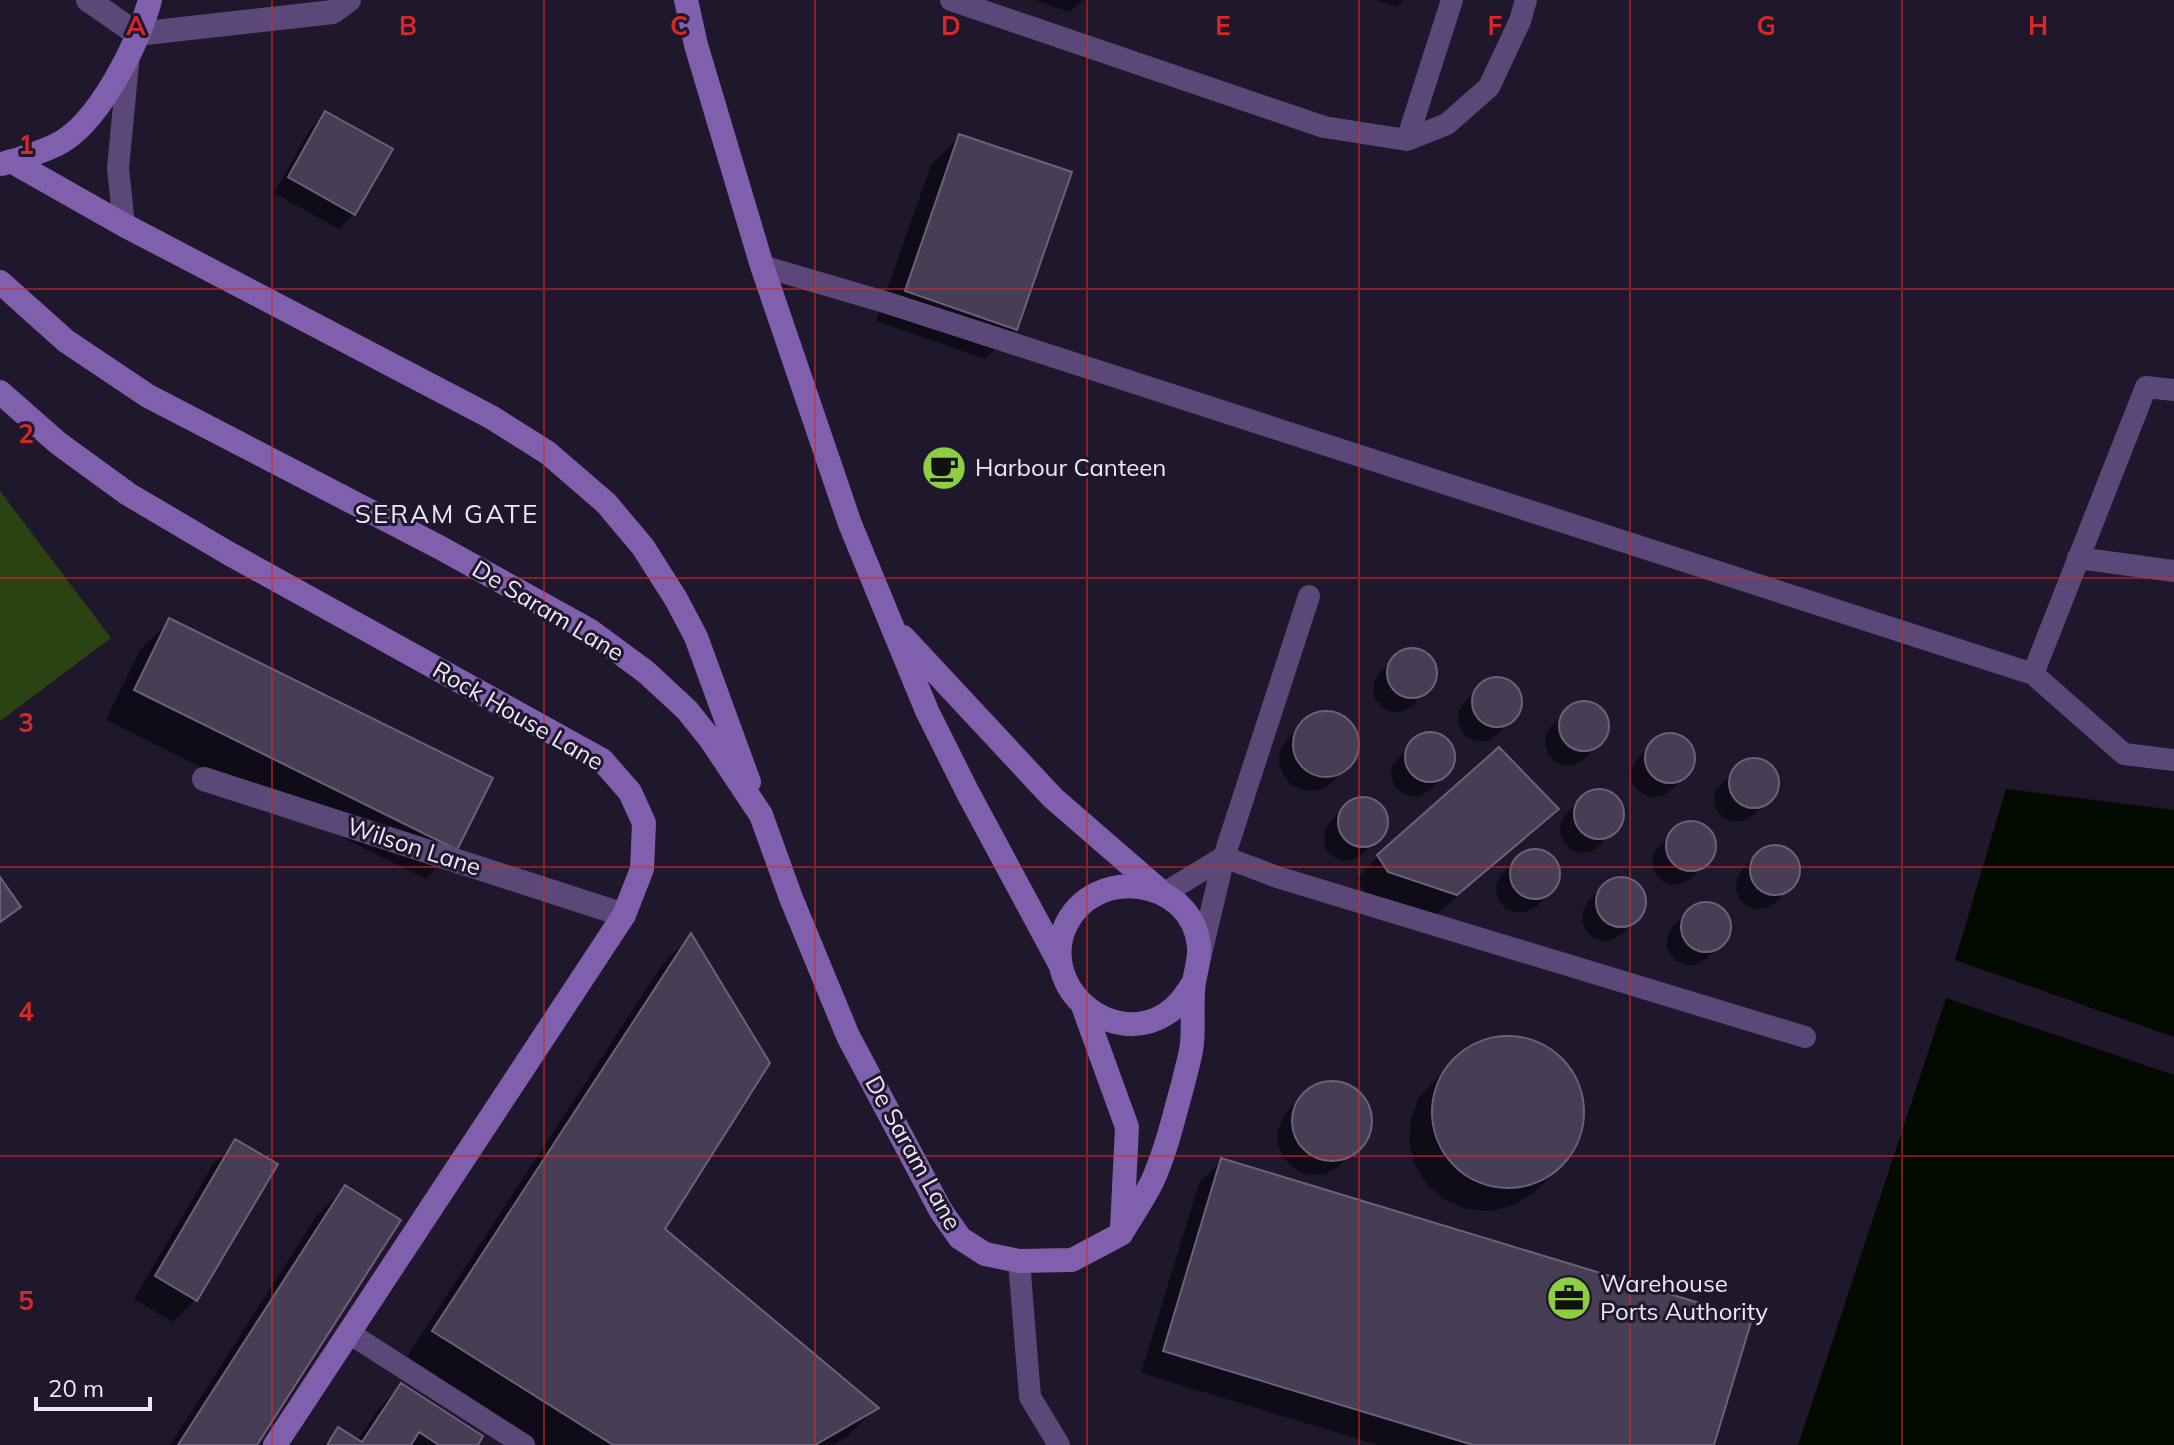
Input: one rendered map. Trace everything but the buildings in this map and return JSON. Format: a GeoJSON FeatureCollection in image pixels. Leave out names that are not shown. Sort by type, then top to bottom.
{"type":"FeatureCollection","features":[{"type":"Feature","properties":{"kind":"street"},"geometry":{"type":"LineString","coordinates":[[88,0],[133,44]]}},
{"type":"Feature","properties":{"kind":"street"},"geometry":{"type":"LineString","coordinates":[[5,163],[58,144],[82,125],[109,91],[133,44],[150,0]]}},
{"type":"Feature","properties":{"kind":"street"},"geometry":{"type":"LineString","coordinates":[[133,44],[333,12],[349,0]]}},
{"type":"Feature","properties":{"kind":"street"},"geometry":{"type":"LineString","coordinates":[[686,0],[696,45],[762,266],[850,524],[927,711],[1060,964],[1068,987],[1083,1006],[1101,1018],[1122,1024],[1145,1022],[1165,1014],[1182,1000],[1196,974]]}},
{"type":"Feature","properties":{"kind":"street"},"geometry":{"type":"LineString","coordinates":[[5,163],[491,417],[548,453],[606,503],[643,547],[696,637],[761,815]]}},
{"type":"Feature","properties":{"kind":"street","name":"De Saram Lane"},"geometry":{"type":"LineString","coordinates":[[0,282],[66,341],[148,396],[439,547],[589,630],[646,672],[687,710],[761,815],[791,898],[848,1036],[941,1211],[960,1238],[985,1254],[1019,1261],[1072,1260],[1121,1234]]}},
{"type":"Feature","properties":{"kind":"street","name":"Rock House Lane"},"geometry":{"type":"LineString","coordinates":[[0,392],[58,443],[128,494],[228,553],[602,760],[630,792],[644,823],[642,869],[624,915],[275,1445]]}},
{"type":"Feature","properties":{"kind":"street"},"geometry":{"type":"LineString","coordinates":[[893,626],[1053,798],[1180,906],[1193,924],[1199,944],[1192,1045],[1174,1118],[1152,1181],[1121,1234]]}},
{"type":"Feature","properties":{"kind":"street","name":"Wilson Lane"},"geometry":{"type":"LineString","coordinates":[[204,779],[624,915]]}},
{"type":"Feature","properties":{"kind":"street"},"geometry":{"type":"LineString","coordinates":[[1060,964],[1060,945],[1065,927],[1089,898],[1106,889],[1125,885],[1145,887],[1163,894]]}},
{"type":"Feature","properties":{"kind":"street"},"geometry":{"type":"LineString","coordinates":[[1083,1006],[1127,1127],[1121,1234]]}},
{"type":"Feature","properties":{"kind":"lane"},"geometry":{"type":"LineString","coordinates":[[951,0],[1324,127],[1407,140],[1447,124],[1489,87],[1520,21],[1526,0]]}},
{"type":"Feature","properties":{"kind":"lane"},"geometry":{"type":"LineString","coordinates":[[1407,140],[1452,0]]}},
{"type":"Feature","properties":{"kind":"lane"},"geometry":{"type":"LineString","coordinates":[[124,225],[118,168],[133,44]]}},
{"type":"Feature","properties":{"kind":"lane"},"geometry":{"type":"LineString","coordinates":[[762,266],[888,303],[2033,674],[2124,754],[2174,760]]}},
{"type":"Feature","properties":{"kind":"lane"},"geometry":{"type":"LineString","coordinates":[[2033,674],[2146,387],[2174,390]]}},
{"type":"Feature","properties":{"kind":"lane"},"geometry":{"type":"LineString","coordinates":[[2078,558],[2174,571]]}},
{"type":"Feature","properties":{"kind":"lane"},"geometry":{"type":"LineString","coordinates":[[1196,974],[1224,857],[1309,596]]}},
{"type":"Feature","properties":{"kind":"lane"},"geometry":{"type":"LineString","coordinates":[[1163,894],[1224,857]]}},
{"type":"Feature","properties":{"kind":"lane"},"geometry":{"type":"LineString","coordinates":[[1224,857],[1277,877],[1805,1037]]}},
{"type":"Feature","properties":{"kind":"lane"},"geometry":{"type":"LineString","coordinates":[[1019,1261],[1030,1397],[1059,1445]]}},
{"type":"Feature","properties":{"kind":"lane"},"geometry":{"type":"LineString","coordinates":[[349,1333],[524,1445]]}},
{"type":"Feature","properties":{"kind":"green space"},"geometry":{"type":"Polygon","coordinates":[[[0,491],[111,638],[0,721],[0,491]]]}},
{"type":"Feature","properties":{"kind":"shaded area"},"geometry":{"type":"Polygon","coordinates":[[[2006,789],[2174,810],[2174,1037],[1955,960],[2006,789]]]}},
{"type":"Feature","properties":{"kind":"shaded area"},"geometry":{"type":"Polygon","coordinates":[[[1946,998],[2174,1075],[2174,1445],[1798,1445],[1946,998]]]}},
{"type":"Feature","properties":{"kind":"place","name":"Harbour Canteen"},"geometry":{"type":"Point","coordinates":[944,468]}},
{"type":"Feature","properties":{"kind":"place","name":"Warehouse Ports Authority"},"geometry":{"type":"Point","coordinates":[1569,1298]}},
{"type":"Feature","properties":{"kind":"district","name":"SERAM GATE"},"geometry":{"type":"Point","coordinates":[447,514]}}]}
